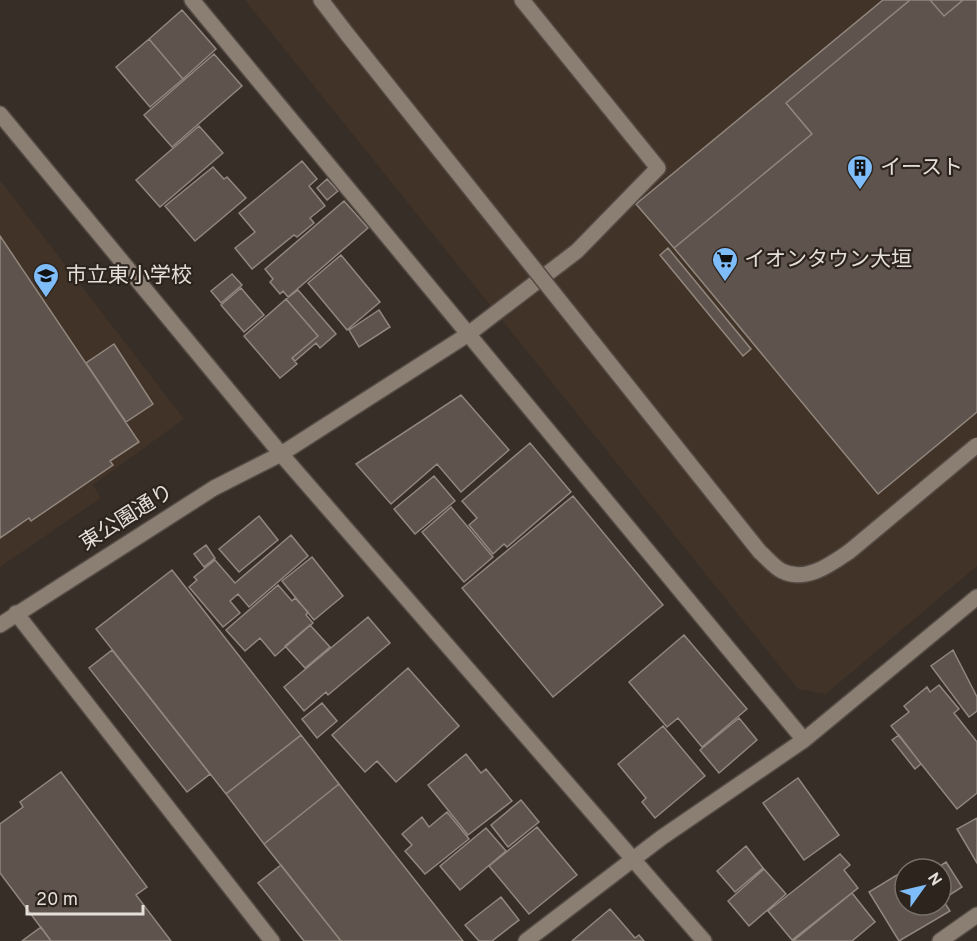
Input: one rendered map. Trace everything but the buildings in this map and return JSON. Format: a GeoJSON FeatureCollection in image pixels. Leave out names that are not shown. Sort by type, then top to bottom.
{"type":"FeatureCollection","features":[{"type":"Feature","properties":{"kind":"street"},"geometry":{"type":"LineString","coordinates":[[192,0],[804,740]]}},
{"type":"Feature","properties":{"kind":"street"},"geometry":{"type":"LineString","coordinates":[[321,0],[760,552],[783,571],[806,575],[828,566],[850,551],[977,445]]}},
{"type":"Feature","properties":{"kind":"street","name":"東公園通り"},"geometry":{"type":"LineString","coordinates":[[0,625],[214,488],[280,453],[467,335],[577,251],[658,168],[522,0]]}},
{"type":"Feature","properties":{"kind":"street"},"geometry":{"type":"LineString","coordinates":[[0,114],[280,453],[704,941]]}},
{"type":"Feature","properties":{"kind":"street"},"geometry":{"type":"LineString","coordinates":[[526,941],[632,860],[804,740],[977,597]]}},
{"type":"Feature","properties":{"kind":"street"},"geometry":{"type":"LineString","coordinates":[[16,613],[272,941]]}},
{"type":"Feature","properties":{"kind":"street"},"geometry":{"type":"LineString","coordinates":[[940,941],[977,915]]}},
{"type":"Feature","properties":{"kind":"shaded area","name":"イオンタウン大垣"},"geometry":{"type":"Polygon","coordinates":[[[245,0],[977,0],[977,566],[826,694],[798,689],[245,0]]]}},
{"type":"Feature","properties":{"kind":"shaded area","name":"市立東小学校"},"geometry":{"type":"Polygon","coordinates":[[[0,180],[184,419],[93,485],[101,498],[0,567],[0,180]]]}},
{"type":"Feature","properties":{"kind":"place","name":"イースト"},"geometry":{"type":"Point","coordinates":[860,191]}},
{"type":"Feature","properties":{"kind":"place","name":"イオンタウン大垣"},"geometry":{"type":"Point","coordinates":[725,283]}},
{"type":"Feature","properties":{"kind":"place","name":"市立東小学校"},"geometry":{"type":"Point","coordinates":[46,299]}}]}
